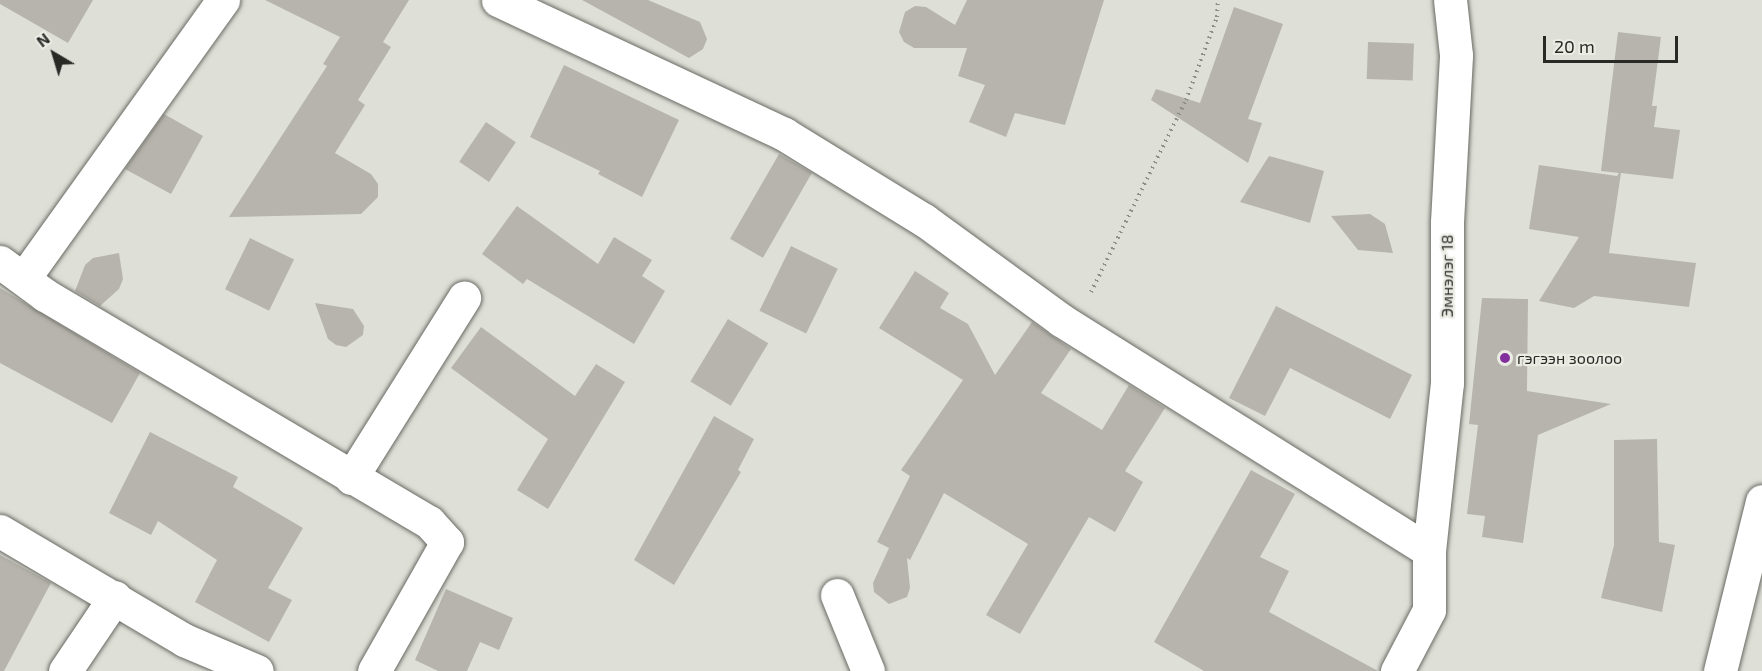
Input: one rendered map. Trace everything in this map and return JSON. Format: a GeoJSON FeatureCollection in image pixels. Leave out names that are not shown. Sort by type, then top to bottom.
{"type":"FeatureCollection","features":[{"type":"Feature","properties":{"kind":"street"},"geometry":{"type":"LineString","coordinates":[[223,0],[12,270],[45,295],[351,478],[429,522],[447,542],[374,671]]}},
{"type":"Feature","properties":{"kind":"street"},"geometry":{"type":"LineString","coordinates":[[498,0],[784,134],[924,220],[1073,328],[1429,551]]}},
{"type":"Feature","properties":{"kind":"street","name":"Эмнэлэг 18"},"geometry":{"type":"LineString","coordinates":[[1397,671],[1429,610],[1429,551],[1447,383],[1447,222],[1456,55],[1450,0]]}},
{"type":"Feature","properties":{"kind":"street"},"geometry":{"type":"LineString","coordinates":[[351,478],[464,298]]}},
{"type":"Feature","properties":{"kind":"street"},"geometry":{"type":"LineString","coordinates":[[1720,671],[1762,501]]}},
{"type":"Feature","properties":{"kind":"street"},"geometry":{"type":"LineString","coordinates":[[0,531],[115,597],[184,640],[257,671]]}},
{"type":"Feature","properties":{"kind":"street"},"geometry":{"type":"LineString","coordinates":[[837,595],[868,671]]}},
{"type":"Feature","properties":{"kind":"street"},"geometry":{"type":"LineString","coordinates":[[65,671],[115,597]]}},
{"type":"Feature","properties":{"kind":"path"},"geometry":{"type":"LineString","coordinates":[[1073,328],[1186,100],[1217,17],[1218,0]]}},
{"type":"Feature","properties":{"kind":"building"},"geometry":{"type":"Polygon","coordinates":[[[0,0],[93,0],[68,43],[0,4],[0,0]]]}},
{"type":"Feature","properties":{"kind":"building"},"geometry":{"type":"Polygon","coordinates":[[[265,0],[409,0],[383,42],[391,47],[358,100],[365,105],[335,153],[371,174],[378,184],[378,197],[361,214],[229,217],[327,66],[323,64],[340,37],[265,0]]]}},
{"type":"Feature","properties":{"kind":"building"},"geometry":{"type":"Polygon","coordinates":[[[582,0],[648,0],[700,22],[707,39],[703,49],[689,58],[582,0]]]}},
{"type":"Feature","properties":{"kind":"building"},"geometry":{"type":"Polygon","coordinates":[[[967,0],[1104,0],[1065,125],[1015,113],[1006,137],[969,122],[985,85],[958,76],[967,48],[914,48],[904,42],[899,32],[905,12],[915,6],[926,7],[955,25],[967,0]]]}},
{"type":"Feature","properties":{"kind":"building"},"geometry":{"type":"Polygon","coordinates":[[[1234,7],[1283,24],[1248,119],[1262,123],[1248,163],[1151,100],[1156,89],[1200,103],[1234,7]]]}},
{"type":"Feature","properties":{"kind":"building"},"geometry":{"type":"Polygon","coordinates":[[[1618,32],[1661,37],[1652,106],[1657,106],[1654,127],[1680,130],[1673,179],[1621,173],[1609,253],[1696,263],[1689,307],[1594,296],[1574,308],[1539,301],[1579,237],[1529,229],[1539,165],[1617,176],[1619,173],[1601,171],[1618,32]]]}},
{"type":"Feature","properties":{"kind":"building"},"geometry":{"type":"Polygon","coordinates":[[[1368,42],[1414,44],[1413,81],[1367,79],[1368,42]]]}},
{"type":"Feature","properties":{"kind":"building"},"geometry":{"type":"Polygon","coordinates":[[[564,65],[679,120],[642,197],[598,174],[600,171],[530,137],[564,65]]]}},
{"type":"Feature","properties":{"kind":"building"},"geometry":{"type":"Polygon","coordinates":[[[164,114],[203,136],[171,194],[125,169],[164,114]]]}},
{"type":"Feature","properties":{"kind":"building"},"geometry":{"type":"Polygon","coordinates":[[[486,122],[516,142],[489,182],[459,162],[486,122]]]}},
{"type":"Feature","properties":{"kind":"building"},"geometry":{"type":"Polygon","coordinates":[[[779,154],[812,173],[763,258],[730,239],[779,154]]]}},
{"type":"Feature","properties":{"kind":"building"},"geometry":{"type":"Polygon","coordinates":[[[1269,156],[1324,171],[1310,223],[1240,202],[1269,156]]]}},
{"type":"Feature","properties":{"kind":"building"},"geometry":{"type":"Polygon","coordinates":[[[517,206],[598,264],[614,237],[652,260],[642,276],[665,291],[634,344],[527,279],[523,284],[482,254],[517,206]]]}},
{"type":"Feature","properties":{"kind":"building"},"geometry":{"type":"Polygon","coordinates":[[[1370,214],[1385,224],[1393,253],[1358,250],[1331,216],[1370,214]]]}},
{"type":"Feature","properties":{"kind":"building"},"geometry":{"type":"Polygon","coordinates":[[[250,238],[294,259],[269,311],[225,289],[250,238]]]}},
{"type":"Feature","properties":{"kind":"building"},"geometry":{"type":"Polygon","coordinates":[[[791,246],[838,269],[806,334],[759,311],[791,246]]]}},
{"type":"Feature","properties":{"kind":"building"},"geometry":{"type":"Polygon","coordinates":[[[119,253],[123,279],[119,289],[100,306],[75,291],[85,265],[93,258],[119,253]]]}},
{"type":"Feature","properties":{"kind":"building"},"geometry":{"type":"Polygon","coordinates":[[[915,271],[949,293],[940,308],[968,324],[995,375],[1032,322],[1071,349],[1041,393],[1102,430],[1129,385],[1165,408],[1125,471],[1143,482],[1115,532],[1089,517],[1020,634],[986,615],[1028,544],[944,493],[910,560],[907,558],[910,588],[907,597],[889,604],[874,592],[873,583],[889,548],[877,542],[910,476],[901,470],[963,380],[879,328],[915,271]]]}},
{"type":"Feature","properties":{"kind":"building"},"geometry":{"type":"Polygon","coordinates":[[[0,288],[140,373],[112,423],[0,363],[0,288]]]}},
{"type":"Feature","properties":{"kind":"building"},"geometry":{"type":"Polygon","coordinates":[[[1482,298],[1528,299],[1527,391],[1611,404],[1538,435],[1523,543],[1482,537],[1485,516],[1467,514],[1478,425],[1469,424],[1482,298]]]}},
{"type":"Feature","properties":{"kind":"building"},"geometry":{"type":"Polygon","coordinates":[[[315,303],[353,309],[364,326],[363,335],[346,347],[336,345],[328,339],[315,303]]]}},
{"type":"Feature","properties":{"kind":"building"},"geometry":{"type":"Polygon","coordinates":[[[1276,306],[1412,375],[1390,419],[1290,368],[1265,416],[1229,398],[1276,306]]]}},
{"type":"Feature","properties":{"kind":"building"},"geometry":{"type":"Polygon","coordinates":[[[728,319],[768,343],[731,406],[690,382],[728,319]]]}},
{"type":"Feature","properties":{"kind":"building"},"geometry":{"type":"Polygon","coordinates":[[[481,327],[575,396],[596,364],[625,382],[548,509],[517,490],[548,439],[451,368],[481,327]]]}},
{"type":"Feature","properties":{"kind":"building"},"geometry":{"type":"Polygon","coordinates":[[[714,416],[754,439],[738,470],[741,472],[674,585],[634,560],[714,416]]]}},
{"type":"Feature","properties":{"kind":"building"},"geometry":{"type":"Polygon","coordinates":[[[150,432],[238,477],[233,487],[303,528],[268,588],[292,600],[269,642],[195,602],[217,560],[158,521],[151,535],[109,513],[150,432]]]}},
{"type":"Feature","properties":{"kind":"building"},"geometry":{"type":"Polygon","coordinates":[[[1657,439],[1659,542],[1675,545],[1662,612],[1601,598],[1614,545],[1614,440],[1657,439]]]}},
{"type":"Feature","properties":{"kind":"building"},"geometry":{"type":"Polygon","coordinates":[[[1251,470],[1295,494],[1260,557],[1289,571],[1269,612],[1378,671],[1204,671],[1154,642],[1251,470]]]}},
{"type":"Feature","properties":{"kind":"building"},"geometry":{"type":"Polygon","coordinates":[[[0,555],[51,583],[4,671],[0,671],[0,555]]]}},
{"type":"Feature","properties":{"kind":"building"},"geometry":{"type":"Polygon","coordinates":[[[446,589],[513,618],[499,650],[480,642],[467,671],[438,671],[415,660],[446,589]]]}},
{"type":"Feature","properties":{"kind":"place","name":"гэгээн зоолоо"},"geometry":{"type":"Point","coordinates":[1505,358]}}]}
